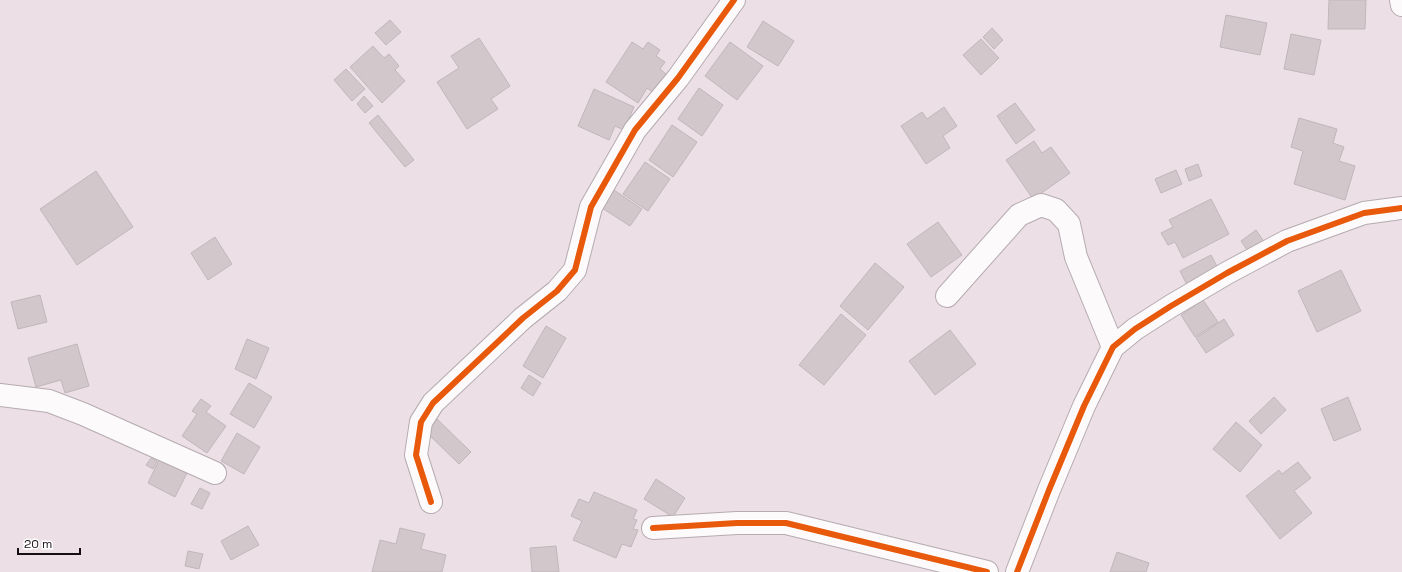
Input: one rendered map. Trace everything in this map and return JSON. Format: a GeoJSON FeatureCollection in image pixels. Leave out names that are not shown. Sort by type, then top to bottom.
{"type":"FeatureCollection","features":[{"type":"Feature","properties":{"kind":"street"},"geometry":{"type":"LineString","coordinates":[[431,502],[416,455],[421,422],[433,403],[524,318],[557,291],[575,270],[591,207],[635,130],[678,78],[734,0]]}},
{"type":"Feature","properties":{"kind":"street"},"geometry":{"type":"LineString","coordinates":[[1401,0],[1402,5]]}},
{"type":"Feature","properties":{"kind":"street"},"geometry":{"type":"LineString","coordinates":[[947,296],[1019,215],[1041,205],[1056,210],[1069,224],[1076,256],[1113,347]]}},
{"type":"Feature","properties":{"kind":"street"},"geometry":{"type":"LineString","coordinates":[[1017,572],[1081,413],[1113,347],[1134,329],[1165,310],[1287,241],[1364,214],[1402,208]]}},
{"type":"Feature","properties":{"kind":"street"},"geometry":{"type":"LineString","coordinates":[[0,395],[50,401],[83,414],[215,473]]}},
{"type":"Feature","properties":{"kind":"street"},"geometry":{"type":"LineString","coordinates":[[653,528],[737,523],[786,524],[987,572]]}},
{"type":"Feature","properties":{"kind":"building"},"geometry":{"type":"Polygon","coordinates":[[[1329,0],[1366,0],[1365,29],[1328,29],[1329,0]]]}},
{"type":"Feature","properties":{"kind":"building"},"geometry":{"type":"Polygon","coordinates":[[[1226,15],[1267,23],[1260,55],[1220,47],[1226,15]]]}},
{"type":"Feature","properties":{"kind":"building"},"geometry":{"type":"Polygon","coordinates":[[[390,20],[401,32],[386,45],[375,33],[390,20]]]}},
{"type":"Feature","properties":{"kind":"building"},"geometry":{"type":"Polygon","coordinates":[[[763,21],[794,41],[778,66],[747,47],[763,21]]]}},
{"type":"Feature","properties":{"kind":"building"},"geometry":{"type":"Polygon","coordinates":[[[992,28],[1003,40],[994,49],[983,37],[992,28]]]}},
{"type":"Feature","properties":{"kind":"building"},"geometry":{"type":"Polygon","coordinates":[[[1291,34],[1321,40],[1314,75],[1284,69],[1291,34]]]}},
{"type":"Feature","properties":{"kind":"building"},"geometry":{"type":"Polygon","coordinates":[[[479,38],[510,86],[491,99],[498,109],[467,129],[437,82],[459,68],[451,56],[479,38]]]}},
{"type":"Feature","properties":{"kind":"building"},"geometry":{"type":"Polygon","coordinates":[[[981,39],[999,58],[981,75],[963,55],[981,39]]]}},
{"type":"Feature","properties":{"kind":"building"},"geometry":{"type":"Polygon","coordinates":[[[632,42],[643,49],[648,42],[660,50],[656,56],[665,62],[660,69],[666,74],[654,93],[647,88],[638,103],[606,82],[632,42]]]}},
{"type":"Feature","properties":{"kind":"building"},"geometry":{"type":"Polygon","coordinates":[[[730,42],[763,66],[737,100],[705,76],[730,42]]]}},
{"type":"Feature","properties":{"kind":"building"},"geometry":{"type":"Polygon","coordinates":[[[373,46],[384,58],[389,54],[399,66],[395,70],[405,81],[382,103],[350,67],[373,46]]]}},
{"type":"Feature","properties":{"kind":"building"},"geometry":{"type":"Polygon","coordinates":[[[346,69],[365,89],[352,101],[334,80],[346,69]]]}},
{"type":"Feature","properties":{"kind":"building"},"geometry":{"type":"Polygon","coordinates":[[[699,88],[723,105],[702,136],[678,119],[699,88]]]}},
{"type":"Feature","properties":{"kind":"building"},"geometry":{"type":"Polygon","coordinates":[[[594,89],[634,107],[624,130],[615,126],[609,140],[578,126],[594,89]]]}},
{"type":"Feature","properties":{"kind":"building"},"geometry":{"type":"Polygon","coordinates":[[[364,96],[373,106],[365,113],[357,104],[364,96]]]}},
{"type":"Feature","properties":{"kind":"building"},"geometry":{"type":"Polygon","coordinates":[[[1015,103],[1035,130],[1016,144],[997,116],[1015,103]]]}},
{"type":"Feature","properties":{"kind":"building"},"geometry":{"type":"Polygon","coordinates":[[[944,107],[957,126],[943,136],[950,148],[926,164],[901,126],[922,112],[927,119],[944,107]]]}},
{"type":"Feature","properties":{"kind":"building"},"geometry":{"type":"Polygon","coordinates":[[[378,115],[414,160],[405,167],[369,123],[378,115]]]}},
{"type":"Feature","properties":{"kind":"building"},"geometry":{"type":"Polygon","coordinates":[[[1299,118],[1337,129],[1333,143],[1344,147],[1339,161],[1355,166],[1345,200],[1294,184],[1303,151],[1291,147],[1299,118]]]}},
{"type":"Feature","properties":{"kind":"building"},"geometry":{"type":"Polygon","coordinates":[[[672,125],[697,142],[673,177],[649,160],[672,125]]]}},
{"type":"Feature","properties":{"kind":"building"},"geometry":{"type":"Polygon","coordinates":[[[1034,141],[1042,153],[1051,147],[1070,173],[1033,199],[1006,160],[1034,141]]]}},
{"type":"Feature","properties":{"kind":"building"},"geometry":{"type":"Polygon","coordinates":[[[645,162],[670,179],[648,211],[623,194],[645,162]]]}},
{"type":"Feature","properties":{"kind":"building"},"geometry":{"type":"Polygon","coordinates":[[[1198,164],[1202,176],[1189,181],[1185,169],[1198,164]]]}},
{"type":"Feature","properties":{"kind":"building"},"geometry":{"type":"Polygon","coordinates":[[[1176,170],[1182,184],[1161,193],[1155,179],[1176,170]]]}},
{"type":"Feature","properties":{"kind":"building"},"geometry":{"type":"Polygon","coordinates":[[[96,171],[133,227],[77,265],[40,209],[96,171]]]}},
{"type":"Feature","properties":{"kind":"building"},"geometry":{"type":"Polygon","coordinates":[[[614,190],[642,209],[630,226],[602,208],[614,190]]]}},
{"type":"Feature","properties":{"kind":"building"},"geometry":{"type":"Polygon","coordinates":[[[1211,199],[1229,234],[1183,258],[1175,242],[1168,245],[1161,233],[1173,227],[1169,220],[1211,199]]]}},
{"type":"Feature","properties":{"kind":"building"},"geometry":{"type":"Polygon","coordinates":[[[938,222],[962,255],[931,277],[907,244],[938,222]]]}},
{"type":"Feature","properties":{"kind":"building"},"geometry":{"type":"Polygon","coordinates":[[[1256,230],[1267,246],[1252,257],[1241,241],[1256,230]]]}},
{"type":"Feature","properties":{"kind":"building"},"geometry":{"type":"Polygon","coordinates":[[[215,237],[232,264],[208,280],[191,253],[215,237]]]}},
{"type":"Feature","properties":{"kind":"building"},"geometry":{"type":"Polygon","coordinates":[[[1211,255],[1220,272],[1189,289],[1180,271],[1211,255]]]}},
{"type":"Feature","properties":{"kind":"building"},"geometry":{"type":"Polygon","coordinates":[[[875,263],[904,287],[868,330],[840,306],[875,263]]]}},
{"type":"Feature","properties":{"kind":"building"},"geometry":{"type":"Polygon","coordinates":[[[1341,270],[1361,311],[1317,332],[1298,291],[1341,270]]]}},
{"type":"Feature","properties":{"kind":"building"},"geometry":{"type":"Polygon","coordinates":[[[40,295],[47,322],[18,329],[11,302],[40,295]]]}},
{"type":"Feature","properties":{"kind":"building"},"geometry":{"type":"Polygon","coordinates":[[[1203,300],[1218,322],[1195,337],[1181,315],[1203,300]]]}},
{"type":"Feature","properties":{"kind":"building"},"geometry":{"type":"Polygon","coordinates":[[[841,314],[866,335],[824,385],[799,365],[841,314]]]}},
{"type":"Feature","properties":{"kind":"building"},"geometry":{"type":"Polygon","coordinates":[[[1224,319],[1234,335],[1206,353],[1196,338],[1224,319]]]}},
{"type":"Feature","properties":{"kind":"building"},"geometry":{"type":"Polygon","coordinates":[[[546,326],[566,338],[543,378],[523,366],[546,326]]]}},
{"type":"Feature","properties":{"kind":"building"},"geometry":{"type":"Polygon","coordinates":[[[950,330],[976,364],[935,395],[909,361],[950,330]]]}},
{"type":"Feature","properties":{"kind":"building"},"geometry":{"type":"Polygon","coordinates":[[[247,339],[269,348],[256,379],[235,369],[247,339]]]}},
{"type":"Feature","properties":{"kind":"building"},"geometry":{"type":"Polygon","coordinates":[[[77,344],[89,386],[65,393],[61,380],[36,387],[28,358],[77,344]]]}},
{"type":"Feature","properties":{"kind":"building"},"geometry":{"type":"Polygon","coordinates":[[[529,375],[541,383],[533,396],[521,388],[529,375]]]}},
{"type":"Feature","properties":{"kind":"building"},"geometry":{"type":"Polygon","coordinates":[[[249,383],[272,397],[254,428],[230,414],[249,383]]]}},
{"type":"Feature","properties":{"kind":"building"},"geometry":{"type":"Polygon","coordinates":[[[1274,397],[1286,410],[1261,434],[1249,421],[1274,397]]]}},
{"type":"Feature","properties":{"kind":"building"},"geometry":{"type":"Polygon","coordinates":[[[1348,397],[1361,430],[1334,441],[1321,409],[1348,397]]]}},
{"type":"Feature","properties":{"kind":"building"},"geometry":{"type":"Polygon","coordinates":[[[201,399],[211,406],[206,412],[226,426],[207,453],[182,436],[197,414],[192,411],[201,399]]]}},
{"type":"Feature","properties":{"kind":"building"},"geometry":{"type":"Polygon","coordinates":[[[437,419],[471,452],[459,464],[425,431],[437,419]]]}},
{"type":"Feature","properties":{"kind":"building"},"geometry":{"type":"Polygon","coordinates":[[[1236,422],[1262,445],[1240,472],[1213,449],[1236,422]]]}},
{"type":"Feature","properties":{"kind":"building"},"geometry":{"type":"Polygon","coordinates":[[[237,433],[260,447],[244,474],[221,461],[237,433]]]}},
{"type":"Feature","properties":{"kind":"building"},"geometry":{"type":"Polygon","coordinates":[[[151,458],[157,461],[153,469],[146,465],[151,458]]]}},
{"type":"Feature","properties":{"kind":"building"},"geometry":{"type":"Polygon","coordinates":[[[160,458],[187,473],[175,497],[148,483],[160,458]]]}},
{"type":"Feature","properties":{"kind":"building"},"geometry":{"type":"Polygon","coordinates":[[[1298,462],[1311,478],[1294,491],[1312,513],[1280,539],[1246,496],[1279,470],[1282,474],[1298,462]]]}},
{"type":"Feature","properties":{"kind":"building"},"geometry":{"type":"Polygon","coordinates":[[[656,479],[685,498],[673,517],[644,499],[656,479]]]}},
{"type":"Feature","properties":{"kind":"building"},"geometry":{"type":"Polygon","coordinates":[[[200,488],[210,493],[202,509],[191,504],[200,488]]]}},
{"type":"Feature","properties":{"kind":"building"},"geometry":{"type":"Polygon","coordinates":[[[594,492],[637,510],[633,519],[637,520],[633,529],[638,530],[631,547],[622,544],[616,558],[573,540],[582,521],[571,516],[579,499],[589,503],[594,492]]]}},
{"type":"Feature","properties":{"kind":"building"},"geometry":{"type":"Polygon","coordinates":[[[248,526],[259,545],[231,560],[221,541],[248,526]]]}},
{"type":"Feature","properties":{"kind":"building"},"geometry":{"type":"Polygon","coordinates":[[[400,528],[425,534],[421,549],[446,555],[442,572],[372,572],[380,540],[396,544],[400,528]]]}},
{"type":"Feature","properties":{"kind":"building"},"geometry":{"type":"Polygon","coordinates":[[[556,546],[559,572],[532,572],[530,548],[556,546]]]}},
{"type":"Feature","properties":{"kind":"building"},"geometry":{"type":"Polygon","coordinates":[[[188,551],[203,554],[199,569],[185,566],[188,551]]]}},
{"type":"Feature","properties":{"kind":"building"},"geometry":{"type":"Polygon","coordinates":[[[1117,552],[1149,563],[1146,572],[1110,572],[1117,552]]]}},
{"type":"Feature","properties":{"kind":"cycle path"},"geometry":{"type":"LineString","coordinates":[[431,502],[416,455],[421,422],[433,403],[523,318],[557,291],[575,270],[591,207],[635,130],[678,78],[734,0]]}},
{"type":"Feature","properties":{"kind":"cycle path"},"geometry":{"type":"LineString","coordinates":[[1017,572],[1084,406],[1113,347],[1135,329],[1171,306],[1227,273],[1287,241],[1364,213],[1402,208]]}},
{"type":"Feature","properties":{"kind":"cycle path"},"geometry":{"type":"LineString","coordinates":[[653,528],[737,523],[786,523],[987,572]]}}]}
